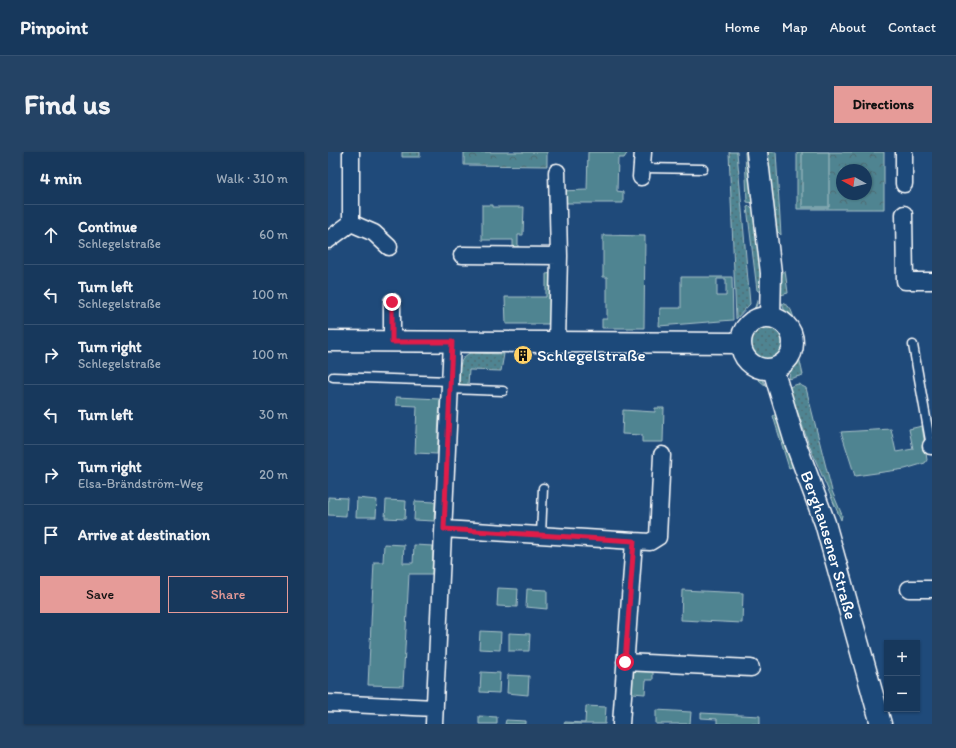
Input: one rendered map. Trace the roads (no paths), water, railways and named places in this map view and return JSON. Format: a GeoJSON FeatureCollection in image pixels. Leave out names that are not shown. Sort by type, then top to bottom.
{"type":"FeatureCollection","features":[{"type":"Feature","properties":{"kind":"street"},"geometry":{"type":"LineString","coordinates":[[351,152],[351,223]]}},
{"type":"Feature","properties":{"kind":"street"},"geometry":{"type":"LineString","coordinates":[[642,173],[643,152]]}},
{"type":"Feature","properties":{"kind":"street"},"geometry":{"type":"LineString","coordinates":[[757,152],[771,273],[770,316]]}},
{"type":"Feature","properties":{"kind":"street"},"geometry":{"type":"LineString","coordinates":[[904,152],[904,184]]}},
{"type":"Feature","properties":{"kind":"street"},"geometry":{"type":"LineString","coordinates":[[557,172],[560,256],[557,342]]}},
{"type":"Feature","properties":{"kind":"street"},"geometry":{"type":"LineString","coordinates":[[904,214],[905,282],[932,281]]}},
{"type":"Feature","properties":{"kind":"street"},"geometry":{"type":"LineString","coordinates":[[328,240],[351,223]]}},
{"type":"Feature","properties":{"kind":"street"},"geometry":{"type":"LineString","coordinates":[[351,223],[374,233],[389,247]]}},
{"type":"Feature","properties":{"kind":"street"},"geometry":{"type":"LineString","coordinates":[[462,255],[560,256]]}},
{"type":"Feature","properties":{"kind":"street"},"geometry":{"type":"LineString","coordinates":[[392,302],[392,342]]}},
{"type":"Feature","properties":{"kind":"street"},"geometry":{"type":"LineString","coordinates":[[761,316],[770,316],[785,323],[793,337],[792,349],[787,360],[773,369],[757,367],[750,363],[745,358],[740,343],[746,326],[761,316]]}},
{"type":"Feature","properties":{"kind":"street"},"geometry":{"type":"LineString","coordinates":[[328,342],[740,343]]}},
{"type":"Feature","properties":{"kind":"street"},"geometry":{"type":"LineString","coordinates":[[434,724],[452,342]]}},
{"type":"Feature","properties":{"kind":"street","name":"Berghausener Straße"},"geometry":{"type":"LineString","coordinates":[[773,369],[795,442],[824,523],[881,724]]}},
{"type":"Feature","properties":{"kind":"street"},"geometry":{"type":"LineString","coordinates":[[444,529],[650,542],[658,537],[662,455]]}},
{"type":"Feature","properties":{"kind":"street"},"geometry":{"type":"LineString","coordinates":[[621,724],[634,541]]}},
{"type":"Feature","properties":{"kind":"street"},"geometry":{"type":"LineString","coordinates":[[909,589],[932,590]]}},
{"type":"Feature","properties":{"kind":"street"},"geometry":{"type":"LineString","coordinates":[[625,662],[751,668]]}},
{"type":"Feature","properties":{"kind":"street"},"geometry":{"type":"LineString","coordinates":[[328,703],[435,708]]}},
{"type":"Feature","properties":{"kind":"lane"},"geometry":{"type":"LineString","coordinates":[[642,173],[703,169]]}},
{"type":"Feature","properties":{"kind":"lane"},"geometry":{"type":"LineString","coordinates":[[912,345],[931,446]]}},
{"type":"Feature","properties":{"kind":"lane"},"geometry":{"type":"LineString","coordinates":[[333,377],[450,385],[503,391]]}},
{"type":"Feature","properties":{"kind":"lane"},"geometry":{"type":"LineString","coordinates":[[541,535],[543,488]]}},
{"type":"Feature","properties":{"kind":"place","name":"Schlegelstraße"},"geometry":{"type":"Point","coordinates":[523,355]}}]}
